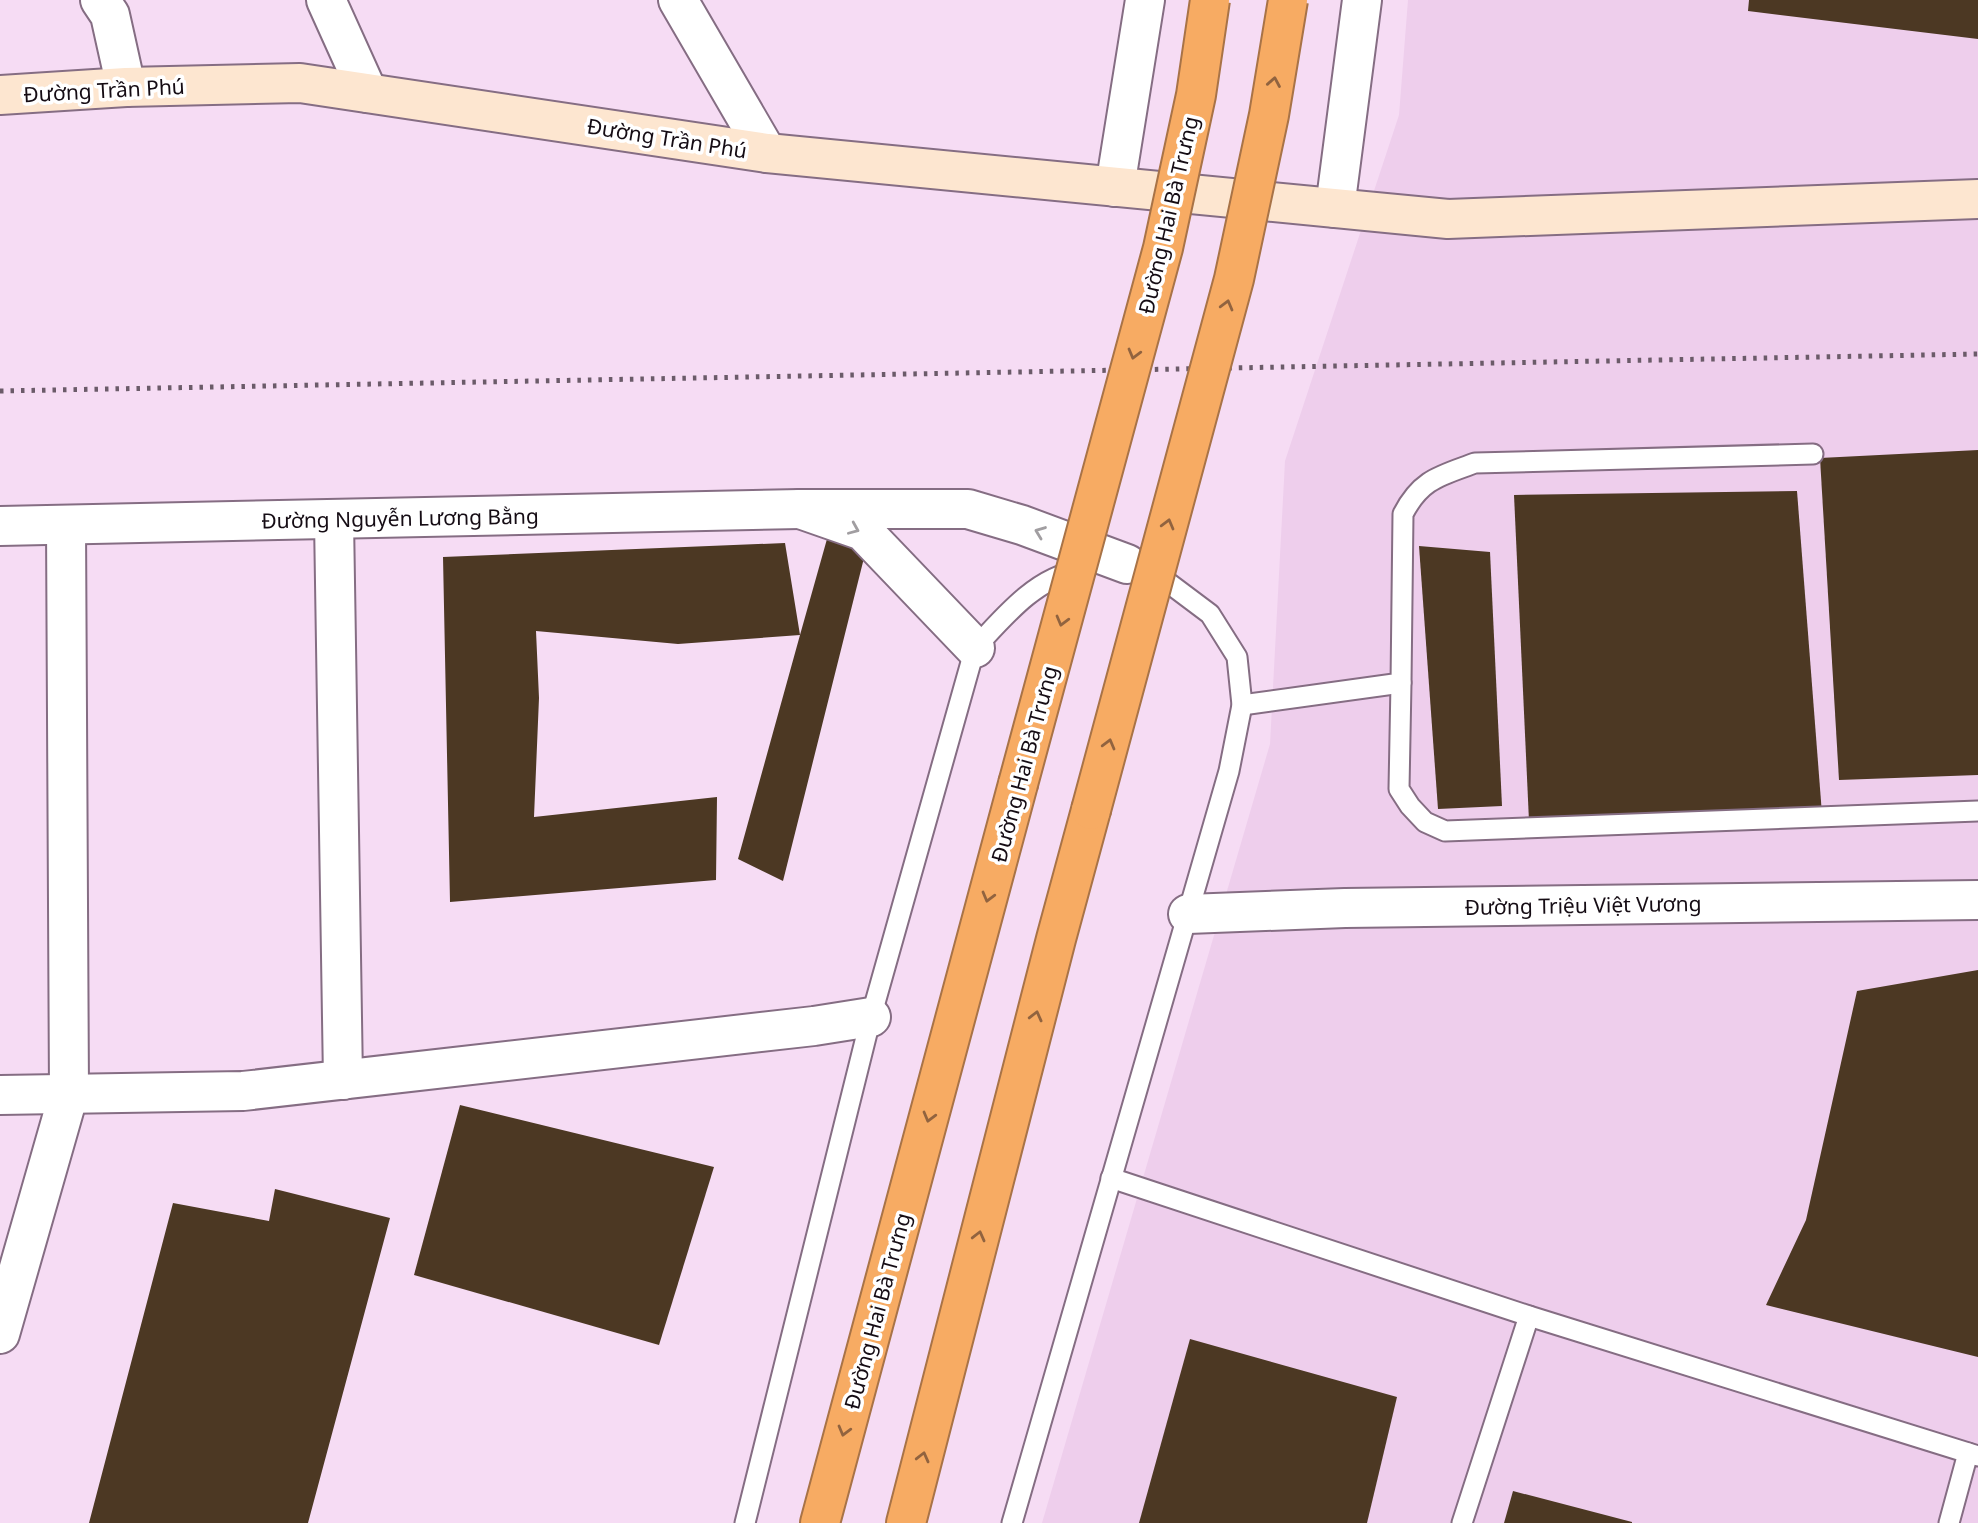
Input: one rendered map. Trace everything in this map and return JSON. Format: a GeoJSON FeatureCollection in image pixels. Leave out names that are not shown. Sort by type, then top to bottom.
{"type":"FeatureCollection","features":[{"type":"Feature","properties":{"kind":"highway","name":"Đường Hai Bà Trưng"},"geometry":{"type":"LineString","coordinates":[[820,1523],[1163,248],[1196,95],[1210,0]]}},
{"type":"Feature","properties":{"kind":"highway"},"geometry":{"type":"LineString","coordinates":[[906,1523],[1091,810],[1234,279],[1269,115],[1288,0]]}},
{"type":"Feature","properties":{"kind":"main road","name":"Đường Trần Phú"},"geometry":{"type":"LineString","coordinates":[[0,95],[126,87],[300,83],[767,153],[1448,219],[1978,199]]}},
{"type":"Feature","properties":{"kind":"street"},"geometry":{"type":"LineString","coordinates":[[100,0],[110,15],[126,87]]}},
{"type":"Feature","properties":{"kind":"street"},"geometry":{"type":"LineString","coordinates":[[326,0],[368,93]]}},
{"type":"Feature","properties":{"kind":"street"},"geometry":{"type":"LineString","coordinates":[[678,0],[767,153]]}},
{"type":"Feature","properties":{"kind":"street"},"geometry":{"type":"LineString","coordinates":[[1115,187],[1144,0]]}},
{"type":"Feature","properties":{"kind":"street"},"geometry":{"type":"LineString","coordinates":[[1335,208],[1362,0]]}},
{"type":"Feature","properties":{"kind":"street"},"geometry":{"type":"LineString","coordinates":[[800,509],[863,531],[975,648]]}},
{"type":"Feature","properties":{"kind":"street","name":"Đường Nguyễn Lương Bằng"},"geometry":{"type":"LineString","coordinates":[[0,526],[800,509],[968,509],[1021,524],[1127,564]]}},
{"type":"Feature","properties":{"kind":"street"},"geometry":{"type":"LineString","coordinates":[[334,520],[343,1080]]}},
{"type":"Feature","properties":{"kind":"street"},"geometry":{"type":"LineString","coordinates":[[0,1334],[69,1093],[65,526]]}},
{"type":"Feature","properties":{"kind":"street","name":"Đường Triệu Việt Vương"},"geometry":{"type":"LineString","coordinates":[[1188,914],[1345,908],[1978,900]]}},
{"type":"Feature","properties":{"kind":"street"},"geometry":{"type":"LineString","coordinates":[[0,1095],[243,1091],[814,1026],[871,1017]]}},
{"type":"Feature","properties":{"kind":"lane"},"geometry":{"type":"LineString","coordinates":[[1813,454],[1475,463],[1431,480],[1412,495],[1402,514],[1399,789],[1425,822],[1445,831],[1978,811]]}},
{"type":"Feature","properties":{"kind":"lane"},"geometry":{"type":"LineString","coordinates":[[745,1523],[871,1017],[975,648],[1006,615],[1062,573],[1127,564],[1158,575],[1210,614],[1237,657],[1242,705],[1229,771],[1012,1523]]}},
{"type":"Feature","properties":{"kind":"lane"},"geometry":{"type":"LineString","coordinates":[[1242,705],[1401,683]]}},
{"type":"Feature","properties":{"kind":"lane"},"geometry":{"type":"LineString","coordinates":[[1111,1178],[1529,1316],[1973,1455],[1949,1523]]}},
{"type":"Feature","properties":{"kind":"lane"},"geometry":{"type":"LineString","coordinates":[[1462,1523],[1529,1316]]}},
{"type":"Feature","properties":{"kind":"shaded area"},"geometry":{"type":"Polygon","coordinates":[[[1408,0],[1978,0],[1978,1523],[1042,1523],[1270,744],[1285,461],[1399,115],[1408,0]]]}},
{"type":"Feature","properties":{"kind":"building"},"geometry":{"type":"Polygon","coordinates":[[[1749,0],[1978,0],[1978,39],[1748,11],[1749,0]]]}},
{"type":"Feature","properties":{"kind":"building"},"geometry":{"type":"Polygon","coordinates":[[[1978,450],[1978,775],[1839,780],[1820,458],[1978,450]]]}},
{"type":"Feature","properties":{"kind":"building"},"geometry":{"type":"Polygon","coordinates":[[[1797,491],[1822,814],[1529,821],[1514,495],[1797,491]]]}},
{"type":"Feature","properties":{"kind":"building"},"geometry":{"type":"Polygon","coordinates":[[[827,539],[866,550],[783,881],[738,859],[827,539]]]}},
{"type":"Feature","properties":{"kind":"building"},"geometry":{"type":"Polygon","coordinates":[[[785,543],[800,635],[678,644],[536,631],[539,698],[534,817],[717,797],[716,880],[450,902],[443,557],[785,543]]]}},
{"type":"Feature","properties":{"kind":"building"},"geometry":{"type":"Polygon","coordinates":[[[1419,546],[1490,552],[1502,806],[1438,809],[1419,546]]]}},
{"type":"Feature","properties":{"kind":"building"},"geometry":{"type":"Polygon","coordinates":[[[1978,970],[1978,1357],[1766,1305],[1806,1220],[1857,991],[1978,970]]]}},
{"type":"Feature","properties":{"kind":"building"},"geometry":{"type":"Polygon","coordinates":[[[460,1105],[714,1167],[659,1345],[414,1275],[460,1105]]]}},
{"type":"Feature","properties":{"kind":"building"},"geometry":{"type":"Polygon","coordinates":[[[275,1189],[390,1218],[308,1523],[89,1523],[173,1203],[269,1221],[275,1189]]]}},
{"type":"Feature","properties":{"kind":"building"},"geometry":{"type":"Polygon","coordinates":[[[1190,1339],[1397,1397],[1367,1523],[1139,1523],[1190,1339]]]}},
{"type":"Feature","properties":{"kind":"building"},"geometry":{"type":"Polygon","coordinates":[[[1513,1491],[1632,1522],[1632,1523],[1504,1523],[1513,1491]]]}},
{"type":"Feature","properties":{"kind":"railway"},"geometry":{"type":"LineString","coordinates":[[0,391],[1978,354]]}}]}
